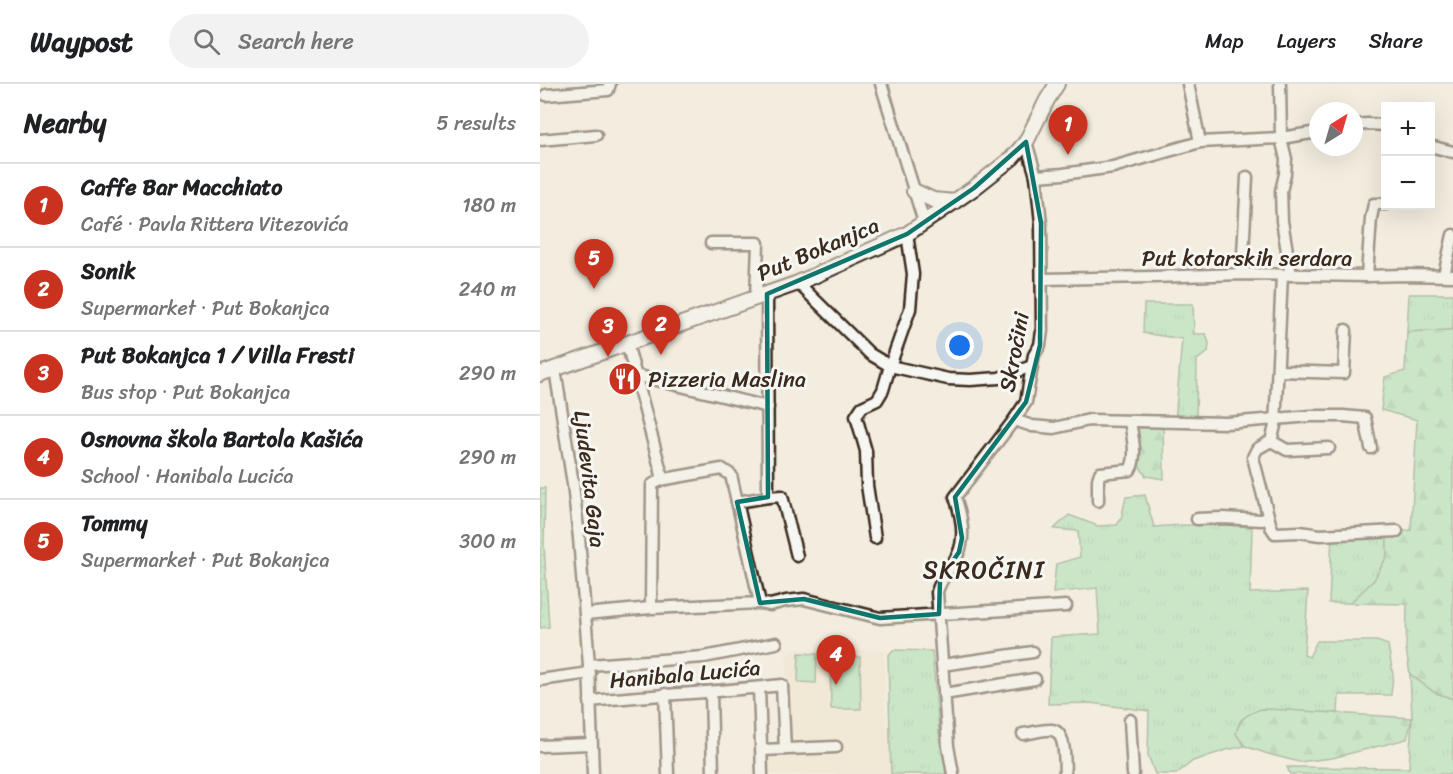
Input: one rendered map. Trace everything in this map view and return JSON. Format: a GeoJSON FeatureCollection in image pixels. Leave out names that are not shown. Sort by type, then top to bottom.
{"type":"FeatureCollection","features":[{"type":"Feature","properties":{"kind":"main road","name":"Put Bokanjca"},"geometry":{"type":"LineString","coordinates":[[540,374],[798,283],[907,234],[1012,158],[1026,142],[1057,84]]}},
{"type":"Feature","properties":{"kind":"main road"},"geometry":{"type":"LineString","coordinates":[[914,191],[933,200],[954,202]]}},
{"type":"Feature","properties":{"kind":"street"},"geometry":{"type":"LineString","coordinates":[[881,84],[924,222]]}},
{"type":"Feature","properties":{"kind":"street"},"geometry":{"type":"LineString","coordinates":[[1188,84],[1200,142]]}},
{"type":"Feature","properties":{"kind":"street"},"geometry":{"type":"LineString","coordinates":[[1280,84],[1281,138],[1286,159],[1281,191],[1286,275],[1275,426],[1271,441],[1257,449],[1252,457],[1268,518],[1275,533],[1300,532],[1320,535],[1397,531]]}},
{"type":"Feature","properties":{"kind":"street"},"geometry":{"type":"LineString","coordinates":[[546,95],[609,87]]}},
{"type":"Feature","properties":{"kind":"street"},"geometry":{"type":"LineString","coordinates":[[1363,124],[1381,125]]}},
{"type":"Feature","properties":{"kind":"street"},"geometry":{"type":"LineString","coordinates":[[1036,176],[1113,167],[1200,142],[1281,138],[1309,133]]}},
{"type":"Feature","properties":{"kind":"street"},"geometry":{"type":"LineString","coordinates":[[540,140],[596,135]]}},
{"type":"Feature","properties":{"kind":"street","name":"Skročini"},"geometry":{"type":"LineString","coordinates":[[953,774],[948,746],[938,592],[940,580],[959,552],[962,538],[960,511],[955,497],[1026,402],[1034,355],[1040,345],[1042,331],[1041,223],[1036,176],[1026,142]]}},
{"type":"Feature","properties":{"kind":"street"},"geometry":{"type":"LineString","coordinates":[[1435,147],[1453,152]]}},
{"type":"Feature","properties":{"kind":"street"},"geometry":{"type":"LineString","coordinates":[[1242,274],[1247,177]]}},
{"type":"Feature","properties":{"kind":"street"},"geometry":{"type":"LineString","coordinates":[[1367,276],[1371,218],[1374,204],[1381,204]]}},
{"type":"Feature","properties":{"kind":"street"},"geometry":{"type":"LineString","coordinates":[[875,538],[867,485],[867,451],[856,416],[862,407],[877,400],[883,390],[910,309],[913,274],[907,234]]}},
{"type":"Feature","properties":{"kind":"street"},"geometry":{"type":"LineString","coordinates":[[1448,275],[1453,235]]}},
{"type":"Feature","properties":{"kind":"street"},"geometry":{"type":"LineString","coordinates":[[711,243],[758,243],[768,407],[768,497]]}},
{"type":"Feature","properties":{"kind":"street","name":"Put kotarskih serdara"},"geometry":{"type":"LineString","coordinates":[[1042,279],[1242,274],[1448,275]]}},
{"type":"Feature","properties":{"kind":"street"},"geometry":{"type":"LineString","coordinates":[[798,283],[870,354],[890,366],[948,379],[970,380],[999,378],[1032,366]]}},
{"type":"Feature","properties":{"kind":"street"},"geometry":{"type":"LineString","coordinates":[[1279,371],[1344,373],[1346,330]]}},
{"type":"Feature","properties":{"kind":"street"},"geometry":{"type":"LineString","coordinates":[[627,343],[663,479]]}},
{"type":"Feature","properties":{"kind":"street","name":"Ljudevita Gaja"},"geometry":{"type":"LineString","coordinates":[[555,369],[573,484],[590,669],[593,774]]}},
{"type":"Feature","properties":{"kind":"street"},"geometry":{"type":"LineString","coordinates":[[635,375],[768,407]]}},
{"type":"Feature","properties":{"kind":"street"},"geometry":{"type":"LineString","coordinates":[[1014,420],[1032,426],[1054,428],[1089,420],[1227,423],[1275,418],[1343,416],[1365,418],[1371,448]]}},
{"type":"Feature","properties":{"kind":"street"},"geometry":{"type":"LineString","coordinates":[[1098,501],[1100,473],[1130,470],[1134,464],[1130,421]]}},
{"type":"Feature","properties":{"kind":"street"},"geometry":{"type":"LineString","coordinates":[[1271,441],[1287,450],[1329,448]]}},
{"type":"Feature","properties":{"kind":"street"},"geometry":{"type":"LineString","coordinates":[[651,608],[652,485],[663,479],[722,469],[731,475],[760,603]]}},
{"type":"Feature","properties":{"kind":"street"},"geometry":{"type":"LineString","coordinates":[[737,502],[782,496],[797,556]]}},
{"type":"Feature","properties":{"kind":"street"},"geometry":{"type":"LineString","coordinates":[[1197,519],[1262,520],[1268,518]]}},
{"type":"Feature","properties":{"kind":"street"},"geometry":{"type":"LineString","coordinates":[[585,614],[651,608],[760,603],[770,605],[786,600],[804,599],[880,618],[1066,606]]}},
{"type":"Feature","properties":{"kind":"street"},"geometry":{"type":"LineString","coordinates":[[540,680],[590,669],[704,657],[776,643]]}},
{"type":"Feature","properties":{"kind":"street"},"geometry":{"type":"LineString","coordinates":[[942,665],[1033,652]]}},
{"type":"Feature","properties":{"kind":"street"},"geometry":{"type":"LineString","coordinates":[[944,694],[1035,679]]}},
{"type":"Feature","properties":{"kind":"street","name":"Hanibala Lucića"},"geometry":{"type":"LineString","coordinates":[[590,701],[782,685],[785,749]]}},
{"type":"Feature","properties":{"kind":"street"},"geometry":{"type":"LineString","coordinates":[[759,688],[762,774]]}},
{"type":"Feature","properties":{"kind":"street"},"geometry":{"type":"LineString","coordinates":[[711,692],[712,774]]}},
{"type":"Feature","properties":{"kind":"street"},"geometry":{"type":"LineString","coordinates":[[665,694],[668,774]]}},
{"type":"Feature","properties":{"kind":"street"},"geometry":{"type":"LineString","coordinates":[[1130,720],[1133,774]]}},
{"type":"Feature","properties":{"kind":"street"},"geometry":{"type":"LineString","coordinates":[[1023,734],[1053,730],[1058,732],[1062,737],[1065,774]]}},
{"type":"Feature","properties":{"kind":"street"},"geometry":{"type":"LineString","coordinates":[[540,746],[591,744]]}},
{"type":"Feature","properties":{"kind":"street"},"geometry":{"type":"LineString","coordinates":[[762,750],[836,747]]}},
{"type":"Feature","properties":{"kind":"highlighted area"},"geometry":{"type":"Polygon","coordinates":[[[1026,142],[1041,223],[1040,345],[1026,402],[955,497],[962,538],[959,552],[940,580],[939,614],[880,618],[804,599],[760,603],[737,502],[768,497],[767,294],[907,234],[974,188],[1026,142]]]}},
{"type":"Feature","properties":{"kind":"shaded area"},"geometry":{"type":"Polygon","coordinates":[[[796,649],[884,651],[885,715],[895,774],[768,774],[768,755],[792,754],[786,655],[796,649]]]}},
{"type":"Feature","properties":{"kind":"green space"},"geometry":{"type":"Polygon","coordinates":[[[884,84],[889,84],[911,167],[884,84]]]}},
{"type":"Feature","properties":{"kind":"green space"},"geometry":{"type":"Polygon","coordinates":[[[1409,294],[1453,294],[1453,328],[1451,330],[1407,332],[1409,294]]]}},
{"type":"Feature","properties":{"kind":"green space"},"geometry":{"type":"Polygon","coordinates":[[[1144,304],[1193,304],[1194,334],[1206,334],[1209,343],[1208,352],[1197,360],[1196,422],[1175,422],[1182,339],[1143,333],[1144,304]]]}},
{"type":"Feature","properties":{"kind":"green space"},"geometry":{"type":"Polygon","coordinates":[[[1453,328],[1453,699],[1434,692],[1410,674],[1406,649],[1407,604],[1350,603],[1374,580],[1387,556],[1387,532],[1411,530],[1417,420],[1381,410],[1385,377],[1405,371],[1407,332],[1451,330],[1453,328]]]}},
{"type":"Feature","properties":{"kind":"green space"},"geometry":{"type":"Polygon","coordinates":[[[1134,421],[1163,422],[1164,479],[1146,476],[1135,459],[1134,421]]]}},
{"type":"Feature","properties":{"kind":"green space"},"geometry":{"type":"Polygon","coordinates":[[[540,488],[545,488],[544,545],[549,627],[540,628],[540,488]]]}},
{"type":"Feature","properties":{"kind":"green space"},"geometry":{"type":"Polygon","coordinates":[[[1145,495],[1154,527],[1227,525],[1252,527],[1250,593],[1308,591],[1304,655],[1309,657],[1317,641],[1377,641],[1388,645],[1393,675],[1391,695],[1339,695],[1338,713],[1261,709],[1240,721],[1236,733],[1245,746],[1193,761],[1176,774],[1155,774],[1148,755],[1149,711],[1090,703],[1048,704],[1051,637],[1100,634],[1097,588],[1053,593],[1056,564],[1080,557],[1078,531],[1054,529],[1069,515],[1098,526],[1117,525],[1121,519],[1126,497],[1145,495]]]}},
{"type":"Feature","properties":{"kind":"green space"},"geometry":{"type":"Polygon","coordinates":[[[1387,532],[1387,556],[1374,580],[1350,603],[1329,603],[1332,535],[1387,532]]]}},
{"type":"Feature","properties":{"kind":"green space"},"geometry":{"type":"Polygon","coordinates":[[[893,650],[932,651],[940,743],[948,774],[891,774],[888,656],[893,650]]]}},
{"type":"Feature","properties":{"kind":"green space"},"geometry":{"type":"Polygon","coordinates":[[[799,653],[817,654],[816,683],[798,682],[799,653]]]}},
{"type":"Feature","properties":{"kind":"green space"},"geometry":{"type":"Polygon","coordinates":[[[830,657],[860,657],[861,709],[831,709],[830,657]]]}},
{"type":"Feature","properties":{"kind":"green space"},"geometry":{"type":"Polygon","coordinates":[[[1410,674],[1434,692],[1453,699],[1453,774],[1290,774],[1287,767],[1409,768],[1412,718],[1410,674]]]}},
{"type":"Feature","properties":{"kind":"green space"},"geometry":{"type":"Polygon","coordinates":[[[1261,709],[1412,718],[1407,739],[1332,758],[1299,762],[1245,746],[1236,734],[1244,717],[1261,709]]]}},
{"type":"Feature","properties":{"kind":"place","name":"Caffe Bar Macchiato"},"geometry":{"type":"Point","coordinates":[1068,155]}},
{"type":"Feature","properties":{"kind":"place","name":"Tommy"},"geometry":{"type":"Point","coordinates":[594,289]}},
{"type":"Feature","properties":{"kind":"place","name":"Sonik"},"geometry":{"type":"Point","coordinates":[661,355]}},
{"type":"Feature","properties":{"kind":"place","name":"Put Bokanjca 1 / Villa Fresti"},"geometry":{"type":"Point","coordinates":[608,357]}},
{"type":"Feature","properties":{"kind":"place","name":"Pizzeria Maslina"},"geometry":{"type":"Point","coordinates":[625,379]}},
{"type":"Feature","properties":{"kind":"place","name":"Osnovna škola Bartola Kašića"},"geometry":{"type":"Point","coordinates":[836,685]}},
{"type":"Feature","properties":{"kind":"district","name":"SKROČINI"},"geometry":{"type":"Point","coordinates":[984,570]}}]}
